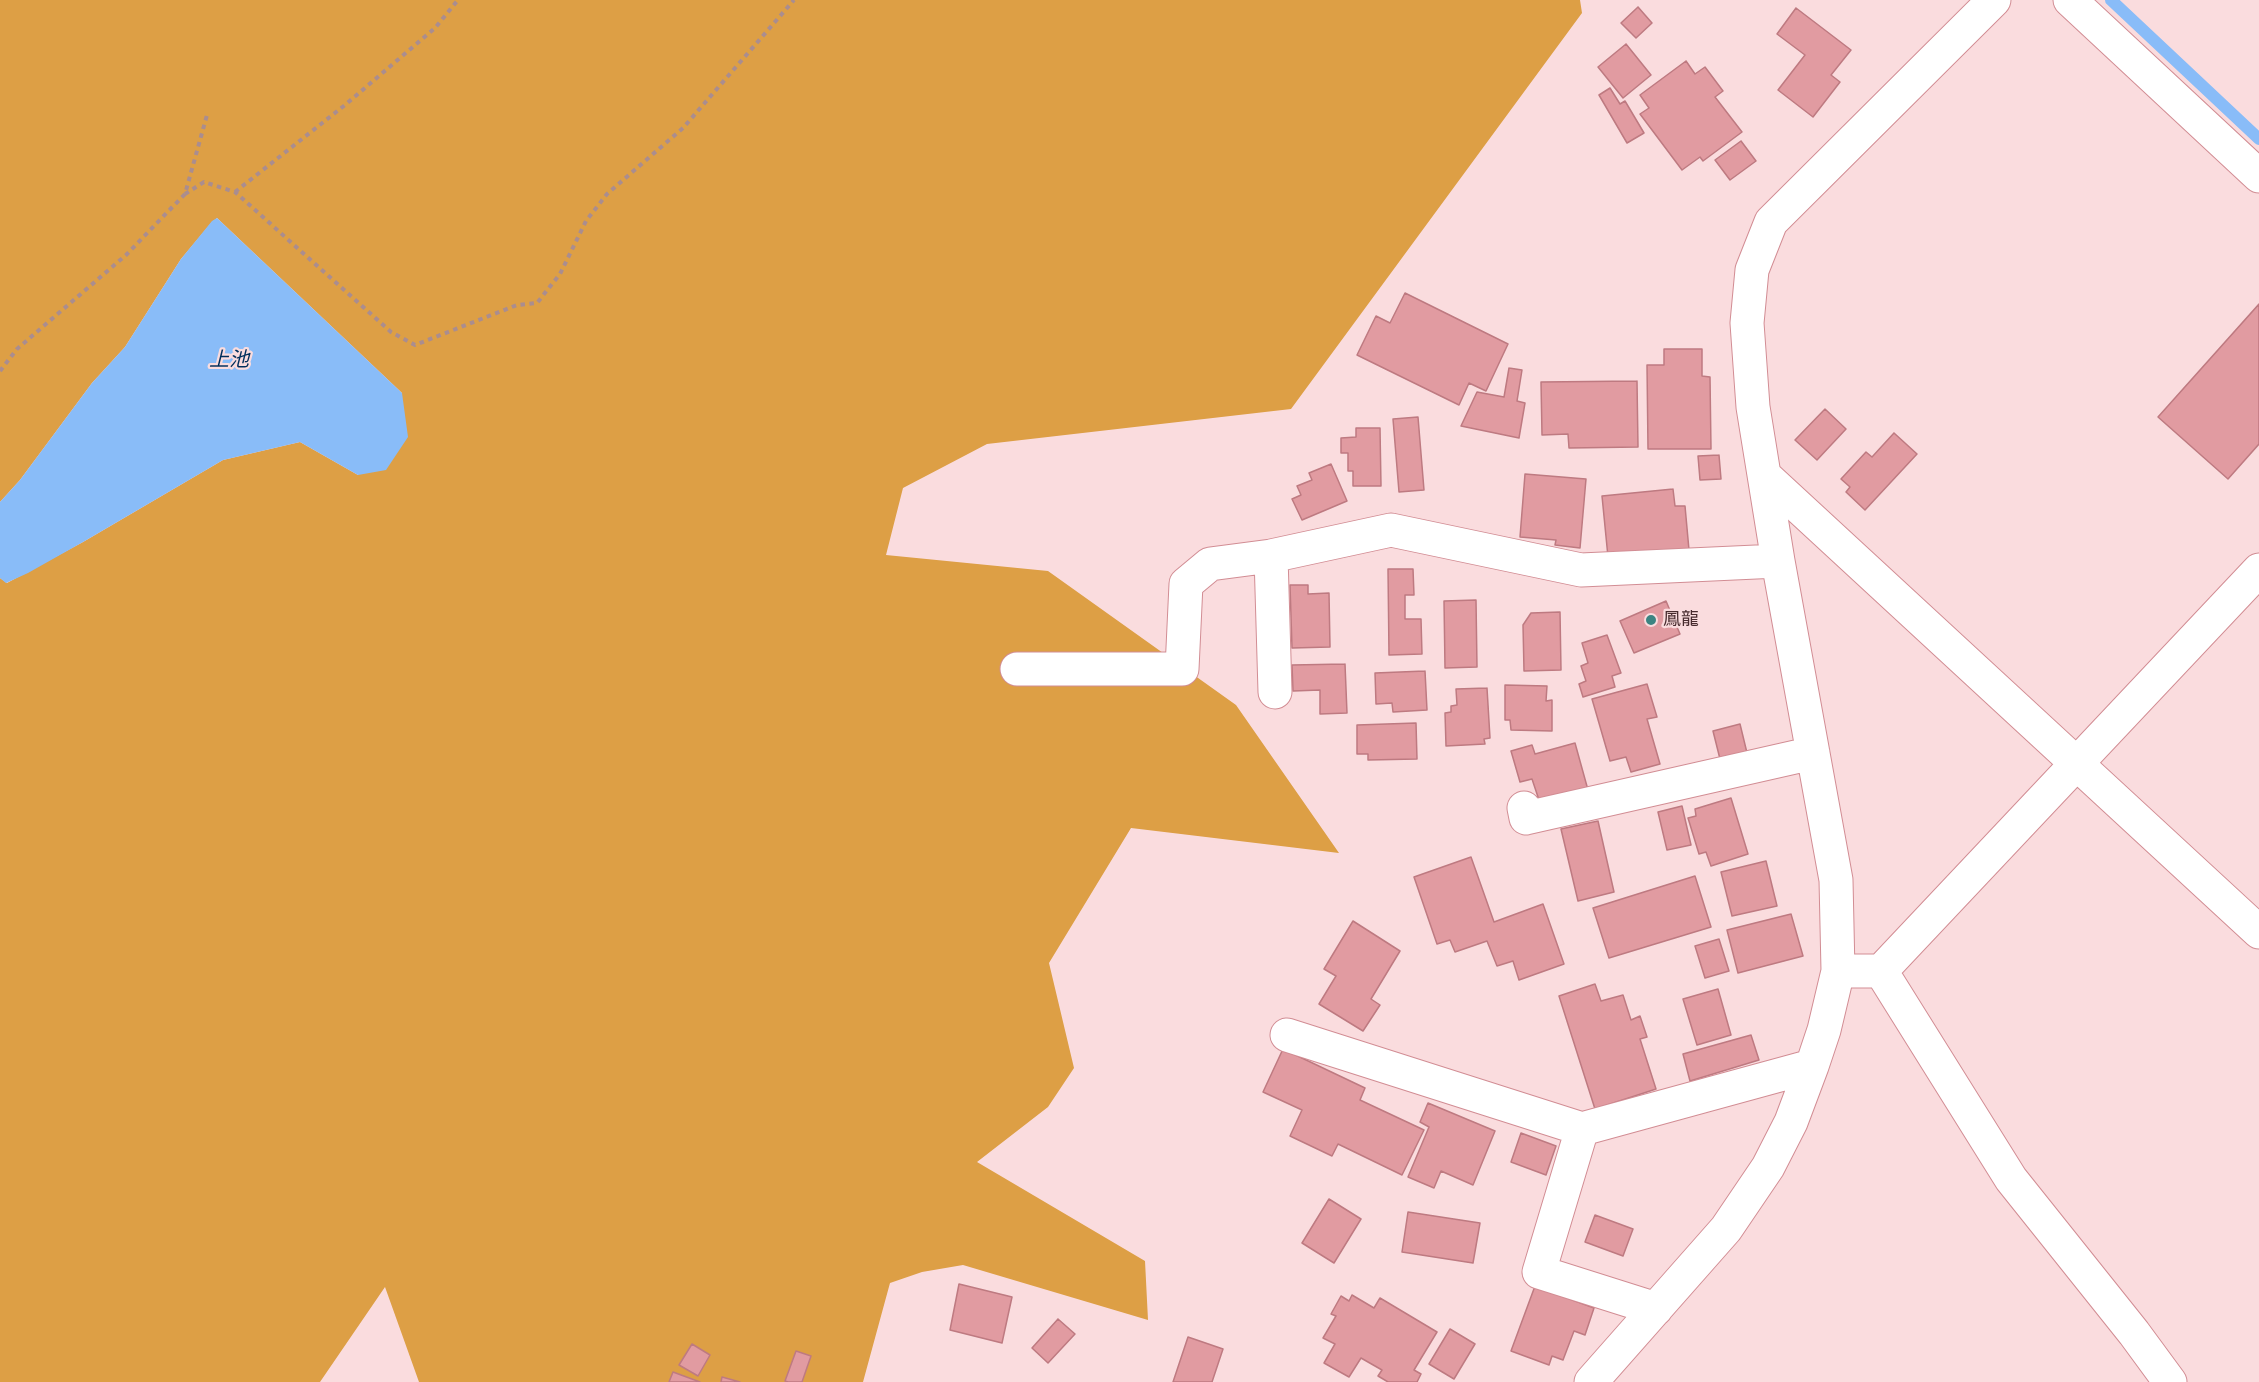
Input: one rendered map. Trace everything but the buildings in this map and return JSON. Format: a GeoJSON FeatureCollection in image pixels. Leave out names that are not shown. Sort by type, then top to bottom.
{"type":"FeatureCollection","features":[{"type":"Feature","properties":{"kind":"street"},"geometry":{"type":"LineString","coordinates":[[1591,1382],[1726,1229],[1768,1167],[1791,1122],[1812,1066],[1824,1030],[1838,971],[1836,880],[1778,561],[1753,407],[1747,322],[1752,270],[1771,222],[1994,0]]}},
{"type":"Feature","properties":{"kind":"street"},"geometry":{"type":"LineString","coordinates":[[2070,0],[2259,176]]}},
{"type":"Feature","properties":{"kind":"street"},"geometry":{"type":"LineString","coordinates":[[1764,475],[2259,932]]}},
{"type":"Feature","properties":{"kind":"street"},"geometry":{"type":"LineString","coordinates":[[1017,669],[1182,669],[1186,584],[1210,564],[1271,556],[1391,530],[1581,570],[1778,561]]}},
{"type":"Feature","properties":{"kind":"street"},"geometry":{"type":"LineString","coordinates":[[1271,556],[1275,692]]}},
{"type":"Feature","properties":{"kind":"street"},"geometry":{"type":"LineString","coordinates":[[1838,971],[1881,971],[2259,570]]}},
{"type":"Feature","properties":{"kind":"street"},"geometry":{"type":"LineString","coordinates":[[1524,808],[1526,818],[1813,753]]}},
{"type":"Feature","properties":{"kind":"street"},"geometry":{"type":"LineString","coordinates":[[1881,971],[2011,1179],[2134,1333],[2170,1382]]}},
{"type":"Feature","properties":{"kind":"street"},"geometry":{"type":"LineString","coordinates":[[1287,1035],[1582,1129],[1812,1066]]}},
{"type":"Feature","properties":{"kind":"street"},"geometry":{"type":"LineString","coordinates":[[1582,1129],[1539,1272],[1656,1309]]}},
{"type":"Feature","properties":{"kind":"path"},"geometry":{"type":"LineString","coordinates":[[235,192],[345,105],[435,28],[458,0]]}},
{"type":"Feature","properties":{"kind":"path"},"geometry":{"type":"LineString","coordinates":[[0,371],[17,349],[126,255],[185,194],[204,182],[235,192],[391,332],[415,345],[517,305],[537,303],[560,274],[586,221],[607,194],[683,128],[794,0]]}},
{"type":"Feature","properties":{"kind":"path"},"geometry":{"type":"LineString","coordinates":[[185,194],[207,115]]}},
{"type":"Feature","properties":{"kind":"shaded area"},"geometry":{"type":"Polygon","coordinates":[[[0,0],[1580,0],[1582,13],[1291,409],[987,444],[903,488],[886,555],[1048,571],[1236,705],[1339,853],[1131,828],[1049,963],[1074,1068],[1048,1107],[977,1162],[1145,1261],[1148,1320],[963,1265],[922,1272],[890,1283],[863,1382],[419,1382],[385,1287],[320,1382],[0,1382],[0,578],[7,583],[83,542],[223,460],[300,442],[358,475],[402,393],[217,218],[181,259],[125,347],[92,383],[20,480],[0,502],[0,0]]]}},
{"type":"Feature","properties":{"kind":"water","name":"上池"},"geometry":{"type":"Polygon","coordinates":[[[217,218],[402,393],[408,437],[386,470],[358,475],[300,442],[223,460],[83,542],[6,583],[0,578],[0,502],[20,480],[92,383],[125,347],[181,259],[217,218]]]}},
{"type":"Feature","properties":{"kind":"waterway"},"geometry":{"type":"LineString","coordinates":[[2111,0],[2259,139]]}},
{"type":"Feature","properties":{"kind":"place","name":"鳳龍"},"geometry":{"type":"Point","coordinates":[1651,620]}}]}
